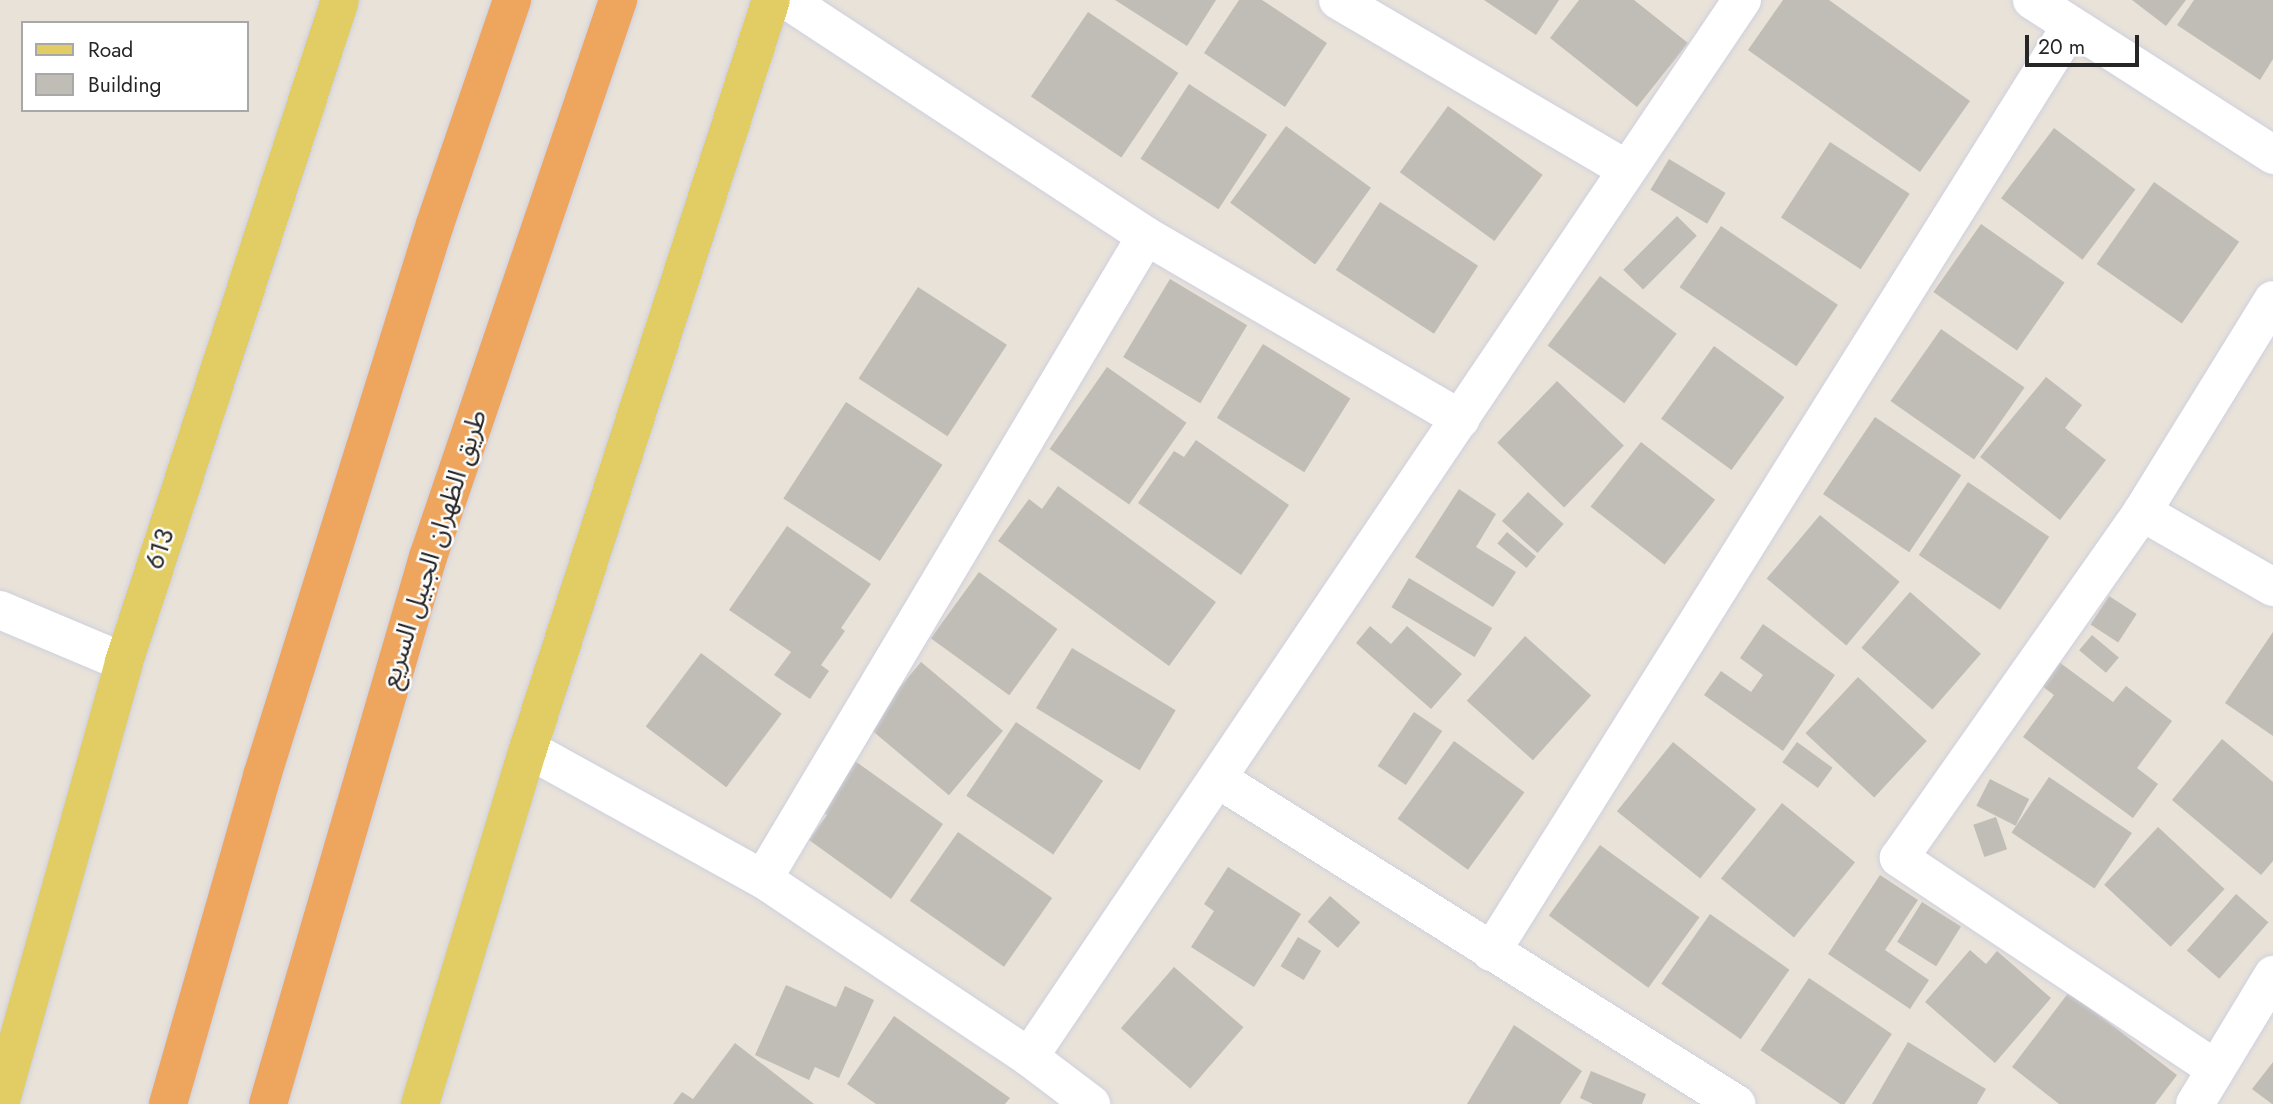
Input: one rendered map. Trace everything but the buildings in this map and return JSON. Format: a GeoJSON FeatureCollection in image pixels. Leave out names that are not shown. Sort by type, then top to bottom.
{"type":"FeatureCollection","features":[{"type":"Feature","properties":{"kind":"highway"},"geometry":{"type":"LineString","coordinates":[[168,1104],[262,776],[435,224],[512,0]]}},
{"type":"Feature","properties":{"kind":"highway","name":"طريق الظهران الجبيل السريع"},"geometry":{"type":"LineString","coordinates":[[268,1104],[428,557],[618,0]]}},
{"type":"Feature","properties":{"kind":"main road","name":"613"},"geometry":{"type":"LineString","coordinates":[[0,1104],[124,662],[340,0]]}},
{"type":"Feature","properties":{"kind":"main road"},"geometry":{"type":"LineString","coordinates":[[420,1104],[528,749],[771,0]]}},
{"type":"Feature","properties":{"kind":"street"},"geometry":{"type":"LineString","coordinates":[[786,0],[1146,236],[1461,419]]}},
{"type":"Feature","properties":{"kind":"street"},"geometry":{"type":"LineString","coordinates":[[1338,0],[1626,169]]}},
{"type":"Feature","properties":{"kind":"street"},"geometry":{"type":"LineString","coordinates":[[1029,1057],[1742,0]]}},
{"type":"Feature","properties":{"kind":"street"},"geometry":{"type":"LineString","coordinates":[[2032,0],[2273,155]]}},
{"type":"Feature","properties":{"kind":"street"},"geometry":{"type":"LineString","coordinates":[[1492,952],[2071,26]]}},
{"type":"Feature","properties":{"kind":"street"},"geometry":{"type":"LineString","coordinates":[[763,880],[1146,236]]}},
{"type":"Feature","properties":{"kind":"street"},"geometry":{"type":"LineString","coordinates":[[2214,1069],[1899,858],[2142,512],[2273,300]]}},
{"type":"Feature","properties":{"kind":"street"},"geometry":{"type":"LineString","coordinates":[[2142,512],[2273,587]]}},
{"type":"Feature","properties":{"kind":"street"},"geometry":{"type":"LineString","coordinates":[[0,610],[124,662]]}},
{"type":"Feature","properties":{"kind":"street"},"geometry":{"type":"LineString","coordinates":[[528,749],[763,880],[1029,1057],[1068,1097]]}},
{"type":"Feature","properties":{"kind":"street"},"geometry":{"type":"LineString","coordinates":[[1218,779],[1736,1104]]}},
{"type":"Feature","properties":{"kind":"street"},"geometry":{"type":"LineString","coordinates":[[2195,1104],[2273,975]]}}]}
